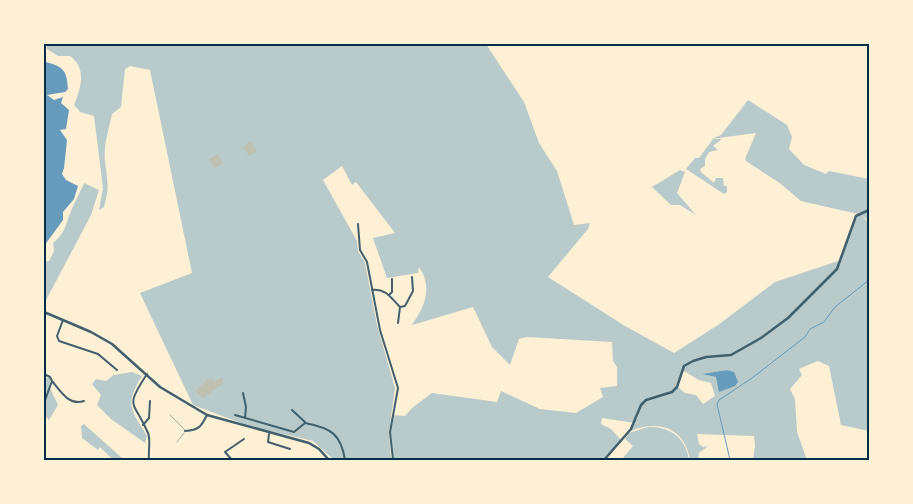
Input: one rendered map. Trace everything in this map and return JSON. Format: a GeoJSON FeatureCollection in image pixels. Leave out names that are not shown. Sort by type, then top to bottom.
{"type":"FeatureCollection","features":[{"type":"Feature","properties":{"kind":"street"},"geometry":{"type":"LineString","coordinates":[[604,460],[631,429],[641,404],[646,400],[672,392],[677,387],[682,370],[692,361],[731,355],[782,323],[837,269],[856,216],[869,210]]}},
{"type":"Feature","properties":{"kind":"street"},"geometry":{"type":"LineString","coordinates":[[358,224],[360,250],[367,262],[380,330],[398,388],[390,432],[393,460]]}},
{"type":"Feature","properties":{"kind":"street"},"geometry":{"type":"LineString","coordinates":[[400,307],[410,300],[413,291],[412,277]]}},
{"type":"Feature","properties":{"kind":"street"},"geometry":{"type":"LineString","coordinates":[[389,295],[392,292],[392,279]]}},
{"type":"Feature","properties":{"kind":"street"},"geometry":{"type":"LineString","coordinates":[[372,290],[380,289],[389,295],[400,307],[398,323]]}},
{"type":"Feature","properties":{"kind":"street"},"geometry":{"type":"LineString","coordinates":[[44,312],[112,344],[177,399],[207,415],[269,434],[309,443],[329,460]]}},
{"type":"Feature","properties":{"kind":"street"},"geometry":{"type":"LineString","coordinates":[[63,320],[56,336],[59,341],[98,354],[117,370]]}},
{"type":"Feature","properties":{"kind":"street"},"geometry":{"type":"LineString","coordinates":[[44,374],[50,377],[66,398],[73,402],[84,401]]}},
{"type":"Feature","properties":{"kind":"street"},"geometry":{"type":"LineString","coordinates":[[147,374],[133,396],[132,406],[150,436],[147,451],[149,460]]}},
{"type":"Feature","properties":{"kind":"street"},"geometry":{"type":"LineString","coordinates":[[44,403],[52,381]]}},
{"type":"Feature","properties":{"kind":"street"},"geometry":{"type":"LineString","coordinates":[[243,393],[246,407],[245,418]]}},
{"type":"Feature","properties":{"kind":"street"},"geometry":{"type":"LineString","coordinates":[[143,425],[149,418],[150,401]]}},
{"type":"Feature","properties":{"kind":"street"},"geometry":{"type":"LineString","coordinates":[[292,410],[306,423],[326,428],[338,438],[342,443],[346,460]]}},
{"type":"Feature","properties":{"kind":"street"},"geometry":{"type":"LineString","coordinates":[[185,431],[196,430],[201,427],[207,415]]}},
{"type":"Feature","properties":{"kind":"street"},"geometry":{"type":"LineString","coordinates":[[235,415],[294,432],[306,423]]}},
{"type":"Feature","properties":{"kind":"street"},"geometry":{"type":"LineString","coordinates":[[269,434],[268,442],[290,449]]}},
{"type":"Feature","properties":{"kind":"street"},"geometry":{"type":"LineString","coordinates":[[232,460],[225,452],[244,439]]}},
{"type":"Feature","properties":{"kind":"lane"},"geometry":{"type":"LineString","coordinates":[[170,415],[185,431],[177,442]]}},
{"type":"Feature","properties":{"kind":"shaded area"},"geometry":{"type":"Polygon","coordinates":[[[47,44],[486,44],[524,102],[539,143],[557,171],[574,225],[590,223],[588,229],[548,277],[625,326],[674,353],[718,325],[775,282],[841,260],[858,214],[801,201],[781,184],[746,161],[745,159],[756,133],[711,139],[721,135],[748,100],[787,125],[792,137],[789,149],[804,165],[826,174],[829,171],[869,179],[869,221],[861,215],[869,223],[869,431],[841,425],[829,366],[818,361],[799,369],[802,375],[790,389],[795,399],[797,432],[807,460],[753,460],[754,436],[697,434],[699,444],[703,447],[708,446],[699,453],[698,460],[690,460],[683,440],[669,429],[661,426],[651,426],[631,431],[635,423],[602,418],[601,424],[611,429],[622,441],[604,460],[393,460],[390,432],[393,415],[405,416],[412,408],[432,393],[497,402],[501,391],[540,409],[576,413],[603,397],[600,388],[617,386],[617,367],[613,361],[612,342],[527,337],[519,339],[510,365],[492,347],[473,307],[412,325],[421,311],[426,297],[426,282],[423,275],[419,267],[418,273],[387,278],[373,238],[395,233],[356,182],[352,185],[342,166],[323,180],[357,241],[358,251],[365,263],[377,325],[395,388],[389,432],[391,460],[334,460],[313,441],[249,426],[193,405],[140,293],[192,273],[150,70],[130,66],[125,69],[121,107],[112,114],[107,138],[105,155],[108,184],[107,194],[104,207],[99,210],[103,188],[94,116],[80,112],[74,105],[79,92],[81,72],[79,66],[70,56],[58,56],[47,49],[47,44]],[[682,370],[677,387],[673,391],[678,387],[685,393],[696,395],[703,404],[715,396],[711,383],[699,380],[682,370]],[[727,370],[703,374],[716,377],[723,390],[735,386],[734,372],[727,370]],[[670,392],[646,400],[641,404],[636,421],[644,402],[670,392]]]}},
{"type":"Feature","properties":{"kind":"shaded area"},"geometry":{"type":"Polygon","coordinates":[[[713,139],[722,139],[713,146],[718,150],[709,152],[705,159],[705,166],[700,169],[714,183],[716,178],[723,178],[724,186],[727,186],[727,192],[724,194],[686,169],[695,158],[699,158],[713,139]]]}},
{"type":"Feature","properties":{"kind":"shaded area"},"geometry":{"type":"Polygon","coordinates":[[[680,170],[685,172],[677,193],[696,215],[680,205],[671,205],[652,187],[680,170]]]}},
{"type":"Feature","properties":{"kind":"shaded area"},"geometry":{"type":"Polygon","coordinates":[[[84,183],[99,190],[91,215],[44,304],[44,262],[49,261],[54,251],[53,243],[63,231],[84,183]]]}},
{"type":"Feature","properties":{"kind":"shaded area"},"geometry":{"type":"Polygon","coordinates":[[[132,372],[142,376],[131,401],[134,413],[147,436],[145,443],[111,419],[97,405],[101,395],[92,384],[96,379],[106,381],[114,375],[132,372]]]}},
{"type":"Feature","properties":{"kind":"shaded area"},"geometry":{"type":"Polygon","coordinates":[[[50,377],[50,388],[58,405],[49,420],[44,415],[44,379],[50,377]]]}},
{"type":"Feature","properties":{"kind":"shaded area"},"geometry":{"type":"Polygon","coordinates":[[[84,424],[122,458],[121,460],[110,460],[111,458],[100,447],[98,450],[82,438],[81,426],[84,424]]]}},
{"type":"Feature","properties":{"kind":"shaded area"},"geometry":{"type":"Polygon","coordinates":[[[648,427],[670,431],[676,435],[684,445],[689,460],[617,460],[623,458],[633,446],[625,439],[629,433],[648,427]]]}},
{"type":"Feature","properties":{"kind":"water"},"geometry":{"type":"Polygon","coordinates":[[[46,62],[61,68],[67,78],[68,89],[65,92],[47,95],[54,100],[63,97],[61,103],[69,110],[66,129],[60,130],[67,140],[62,174],[66,180],[78,186],[74,199],[63,212],[63,220],[44,246],[44,63],[46,62]]]}},
{"type":"Feature","properties":{"kind":"water"},"geometry":{"type":"Polygon","coordinates":[[[727,370],[734,372],[738,382],[735,386],[719,392],[716,377],[702,374],[727,370]]]}},
{"type":"Feature","properties":{"kind":"building"},"geometry":{"type":"Polygon","coordinates":[[[251,142],[257,151],[249,156],[243,147],[251,142]]]}},
{"type":"Feature","properties":{"kind":"building"},"geometry":{"type":"Polygon","coordinates":[[[218,154],[223,163],[215,168],[209,159],[218,154]]]}},
{"type":"Feature","properties":{"kind":"building"},"geometry":{"type":"Polygon","coordinates":[[[222,377],[223,384],[203,398],[195,391],[208,379],[212,378],[214,382],[222,377]]]}},
{"type":"Feature","properties":{"kind":"waterway"},"geometry":{"type":"LineString","coordinates":[[730,460],[717,404],[719,400],[752,378],[805,337],[810,329],[824,322],[835,307],[869,280]]}}]}
